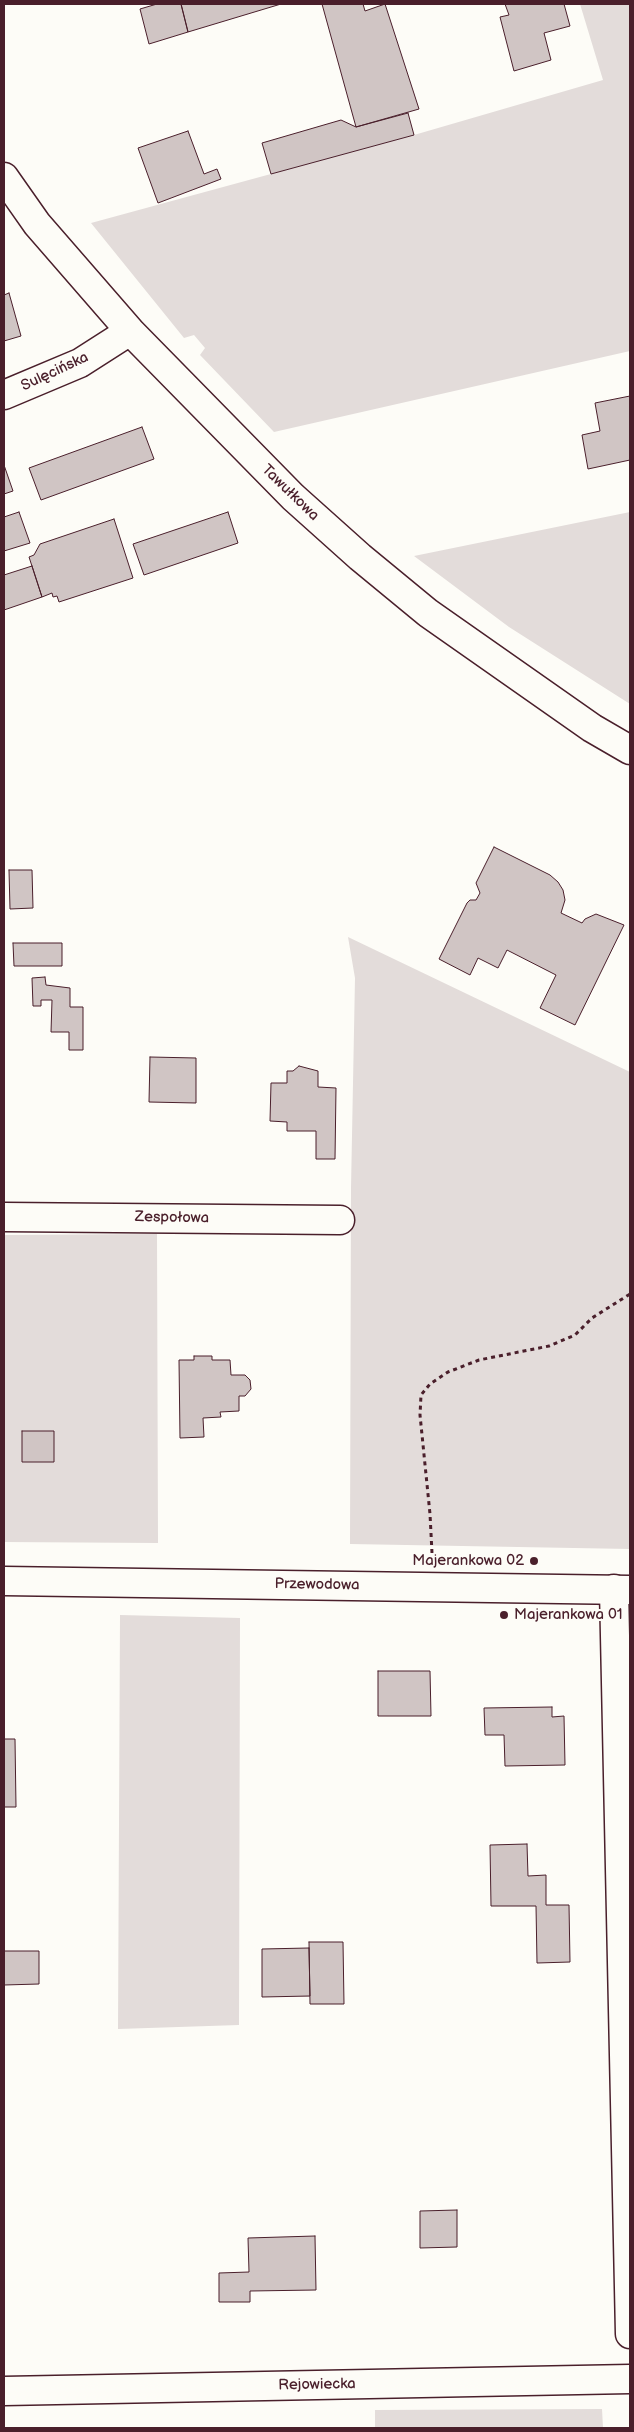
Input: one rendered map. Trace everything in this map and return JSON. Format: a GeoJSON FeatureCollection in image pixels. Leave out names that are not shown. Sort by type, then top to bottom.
{"type":"FeatureCollection","features":[{"type":"Feature","properties":{"kind":"street","name":"Tawułkowa"},"geometry":{"type":"LineString","coordinates":[[4,177],[37,224],[130,331],[292,497],[360,557],[428,613],[592,728],[630,750]]}},
{"type":"Feature","properties":{"kind":"street","name":"Sulęcińska"},"geometry":{"type":"LineString","coordinates":[[4,395],[80,363],[130,331]]}},
{"type":"Feature","properties":{"kind":"street","name":"Zespołowa"},"geometry":{"type":"LineString","coordinates":[[4,1217],[340,1220]]}},
{"type":"Feature","properties":{"kind":"street","name":"Przewodowa"},"geometry":{"type":"LineString","coordinates":[[4,1581],[622,1589]]}},
{"type":"Feature","properties":{"kind":"street"},"geometry":{"type":"LineString","coordinates":[[622,1589],[630,2334]]}},
{"type":"Feature","properties":{"kind":"street","name":"Rejowiecka"},"geometry":{"type":"LineString","coordinates":[[4,2391],[630,2380]]}},
{"type":"Feature","properties":{"kind":"path"},"geometry":{"type":"LineString","coordinates":[[432,1553],[420,1415],[422,1395],[448,1372],[479,1360],[549,1346],[575,1335],[592,1318],[630,1294]]}},
{"type":"Feature","properties":{"kind":"shaded area"},"geometry":{"type":"Polygon","coordinates":[[[580,4],[630,4],[630,351],[274,432],[200,355],[205,348],[194,335],[184,338],[91,223],[414,135],[603,80],[580,4]]]}},
{"type":"Feature","properties":{"kind":"shaded area"},"geometry":{"type":"Polygon","coordinates":[[[630,512],[630,704],[509,627],[414,556],[630,512]]]}},
{"type":"Feature","properties":{"kind":"shaded area"},"geometry":{"type":"Polygon","coordinates":[[[348,937],[630,1072],[630,1549],[350,1544],[351,1188],[355,978],[348,937]]]}},
{"type":"Feature","properties":{"kind":"shaded area"},"geometry":{"type":"Polygon","coordinates":[[[157,1234],[158,1543],[4,1542],[4,1235],[157,1234]]]}},
{"type":"Feature","properties":{"kind":"shaded area"},"geometry":{"type":"Polygon","coordinates":[[[120,1615],[240,1618],[239,2025],[118,2029],[120,1615]]]}},
{"type":"Feature","properties":{"kind":"shaded area"},"geometry":{"type":"Polygon","coordinates":[[[602,2409],[603,2428],[375,2428],[375,2410],[602,2409]]]}},
{"type":"Feature","properties":{"kind":"building"},"geometry":{"type":"Polygon","coordinates":[[[157,4],[181,4],[188,32],[149,44],[140,9],[157,4]]]}},
{"type":"Feature","properties":{"kind":"building"},"geometry":{"type":"Polygon","coordinates":[[[181,4],[281,4],[188,32],[181,4]]]}},
{"type":"Feature","properties":{"kind":"building"},"geometry":{"type":"Polygon","coordinates":[[[322,4],[363,4],[365,11],[385,4],[419,109],[356,127],[322,4]]]}},
{"type":"Feature","properties":{"kind":"building"},"geometry":{"type":"Polygon","coordinates":[[[505,4],[564,4],[570,26],[544,33],[551,60],[514,71],[500,17],[509,15],[505,4]]]}},
{"type":"Feature","properties":{"kind":"building"},"geometry":{"type":"Polygon","coordinates":[[[408,113],[414,135],[271,174],[262,143],[341,120],[356,127],[408,113]]]}},
{"type":"Feature","properties":{"kind":"building"},"geometry":{"type":"Polygon","coordinates":[[[188,131],[204,174],[217,169],[221,179],[158,203],[138,148],[188,131]]]}},
{"type":"Feature","properties":{"kind":"building"},"geometry":{"type":"Polygon","coordinates":[[[9,293],[21,336],[4,341],[4,295],[9,293]]]}},
{"type":"Feature","properties":{"kind":"building"},"geometry":{"type":"Polygon","coordinates":[[[630,396],[630,460],[588,469],[582,435],[600,431],[595,403],[630,396]]]}},
{"type":"Feature","properties":{"kind":"building"},"geometry":{"type":"Polygon","coordinates":[[[142,427],[154,459],[41,500],[29,468],[142,427]]]}},
{"type":"Feature","properties":{"kind":"building"},"geometry":{"type":"Polygon","coordinates":[[[4,465],[13,491],[4,494],[4,465]]]}},
{"type":"Feature","properties":{"kind":"building"},"geometry":{"type":"Polygon","coordinates":[[[19,512],[30,543],[4,551],[4,517],[19,512]]]}},
{"type":"Feature","properties":{"kind":"building"},"geometry":{"type":"Polygon","coordinates":[[[228,512],[238,543],[144,575],[133,544],[228,512]]]}},
{"type":"Feature","properties":{"kind":"building"},"geometry":{"type":"Polygon","coordinates":[[[114,519],[133,578],[59,602],[57,596],[53,597],[52,593],[42,597],[29,557],[34,555],[40,544],[114,519]]]}},
{"type":"Feature","properties":{"kind":"building"},"geometry":{"type":"Polygon","coordinates":[[[32,566],[42,597],[4,610],[4,575],[32,566]]]}},
{"type":"Feature","properties":{"kind":"building"},"geometry":{"type":"Polygon","coordinates":[[[494,847],[550,875],[558,882],[563,890],[565,900],[561,913],[582,923],[585,919],[596,914],[624,925],[575,1025],[540,1008],[556,975],[507,950],[498,968],[478,958],[470,975],[439,959],[467,903],[470,900],[476,900],[480,893],[476,883],[494,847]]]}},
{"type":"Feature","properties":{"kind":"building"},"geometry":{"type":"Polygon","coordinates":[[[9,870],[32,870],[33,908],[10,909],[9,870]]]}},
{"type":"Feature","properties":{"kind":"building"},"geometry":{"type":"Polygon","coordinates":[[[13,943],[62,943],[62,966],[14,966],[13,943]]]}},
{"type":"Feature","properties":{"kind":"building"},"geometry":{"type":"Polygon","coordinates":[[[45,977],[46,985],[70,988],[70,1007],[83,1007],[83,1050],[69,1050],[69,1032],[51,1032],[52,1000],[41,1000],[41,1006],[33,1006],[32,978],[45,977]]]}},
{"type":"Feature","properties":{"kind":"building"},"geometry":{"type":"Polygon","coordinates":[[[150,1057],[196,1058],[196,1103],[149,1102],[150,1057]]]}},
{"type":"Feature","properties":{"kind":"building"},"geometry":{"type":"Polygon","coordinates":[[[299,1066],[318,1071],[318,1087],[336,1088],[335,1159],[316,1159],[316,1131],[287,1131],[287,1122],[270,1121],[271,1083],[287,1083],[287,1071],[293,1071],[299,1066]]]}},
{"type":"Feature","properties":{"kind":"building"},"geometry":{"type":"Polygon","coordinates":[[[194,1356],[212,1356],[212,1360],[230,1360],[231,1375],[245,1375],[250,1380],[251,1389],[245,1396],[239,1396],[239,1411],[220,1412],[221,1417],[203,1418],[204,1437],[180,1438],[179,1360],[194,1360],[194,1356]]]}},
{"type":"Feature","properties":{"kind":"building"},"geometry":{"type":"Polygon","coordinates":[[[22,1431],[54,1431],[54,1462],[22,1462],[22,1431]]]}},
{"type":"Feature","properties":{"kind":"building"},"geometry":{"type":"Polygon","coordinates":[[[378,1671],[430,1671],[431,1716],[378,1716],[378,1671]]]}},
{"type":"Feature","properties":{"kind":"building"},"geometry":{"type":"Polygon","coordinates":[[[552,1707],[552,1717],[564,1716],[565,1765],[505,1766],[504,1735],[485,1735],[484,1708],[552,1707]]]}},
{"type":"Feature","properties":{"kind":"building"},"geometry":{"type":"Polygon","coordinates":[[[4,1739],[15,1739],[16,1807],[4,1807],[4,1739]]]}},
{"type":"Feature","properties":{"kind":"building"},"geometry":{"type":"Polygon","coordinates":[[[527,1844],[528,1876],[546,1875],[546,1905],[569,1905],[570,1962],[537,1963],[536,1906],[491,1906],[490,1845],[527,1844]]]}},
{"type":"Feature","properties":{"kind":"building"},"geometry":{"type":"Polygon","coordinates":[[[309,1942],[343,1942],[344,2004],[310,2004],[309,1942]]]}},
{"type":"Feature","properties":{"kind":"building"},"geometry":{"type":"Polygon","coordinates":[[[309,1948],[310,1996],[262,1997],[262,1949],[309,1948]]]}},
{"type":"Feature","properties":{"kind":"building"},"geometry":{"type":"Polygon","coordinates":[[[4,1951],[39,1951],[39,1984],[4,1985],[4,1951]]]}},
{"type":"Feature","properties":{"kind":"building"},"geometry":{"type":"Polygon","coordinates":[[[457,2210],[457,2247],[420,2248],[420,2211],[457,2210]]]}},
{"type":"Feature","properties":{"kind":"building"},"geometry":{"type":"Polygon","coordinates":[[[315,2236],[316,2290],[250,2291],[250,2302],[219,2302],[219,2273],[249,2272],[248,2238],[315,2236]]]}},
{"type":"Feature","properties":{"kind":"place","name":"Majerankowa 02"},"geometry":{"type":"Point","coordinates":[534,1561]}},
{"type":"Feature","properties":{"kind":"place","name":"Majerankowa 01"},"geometry":{"type":"Point","coordinates":[504,1615]}}]}
